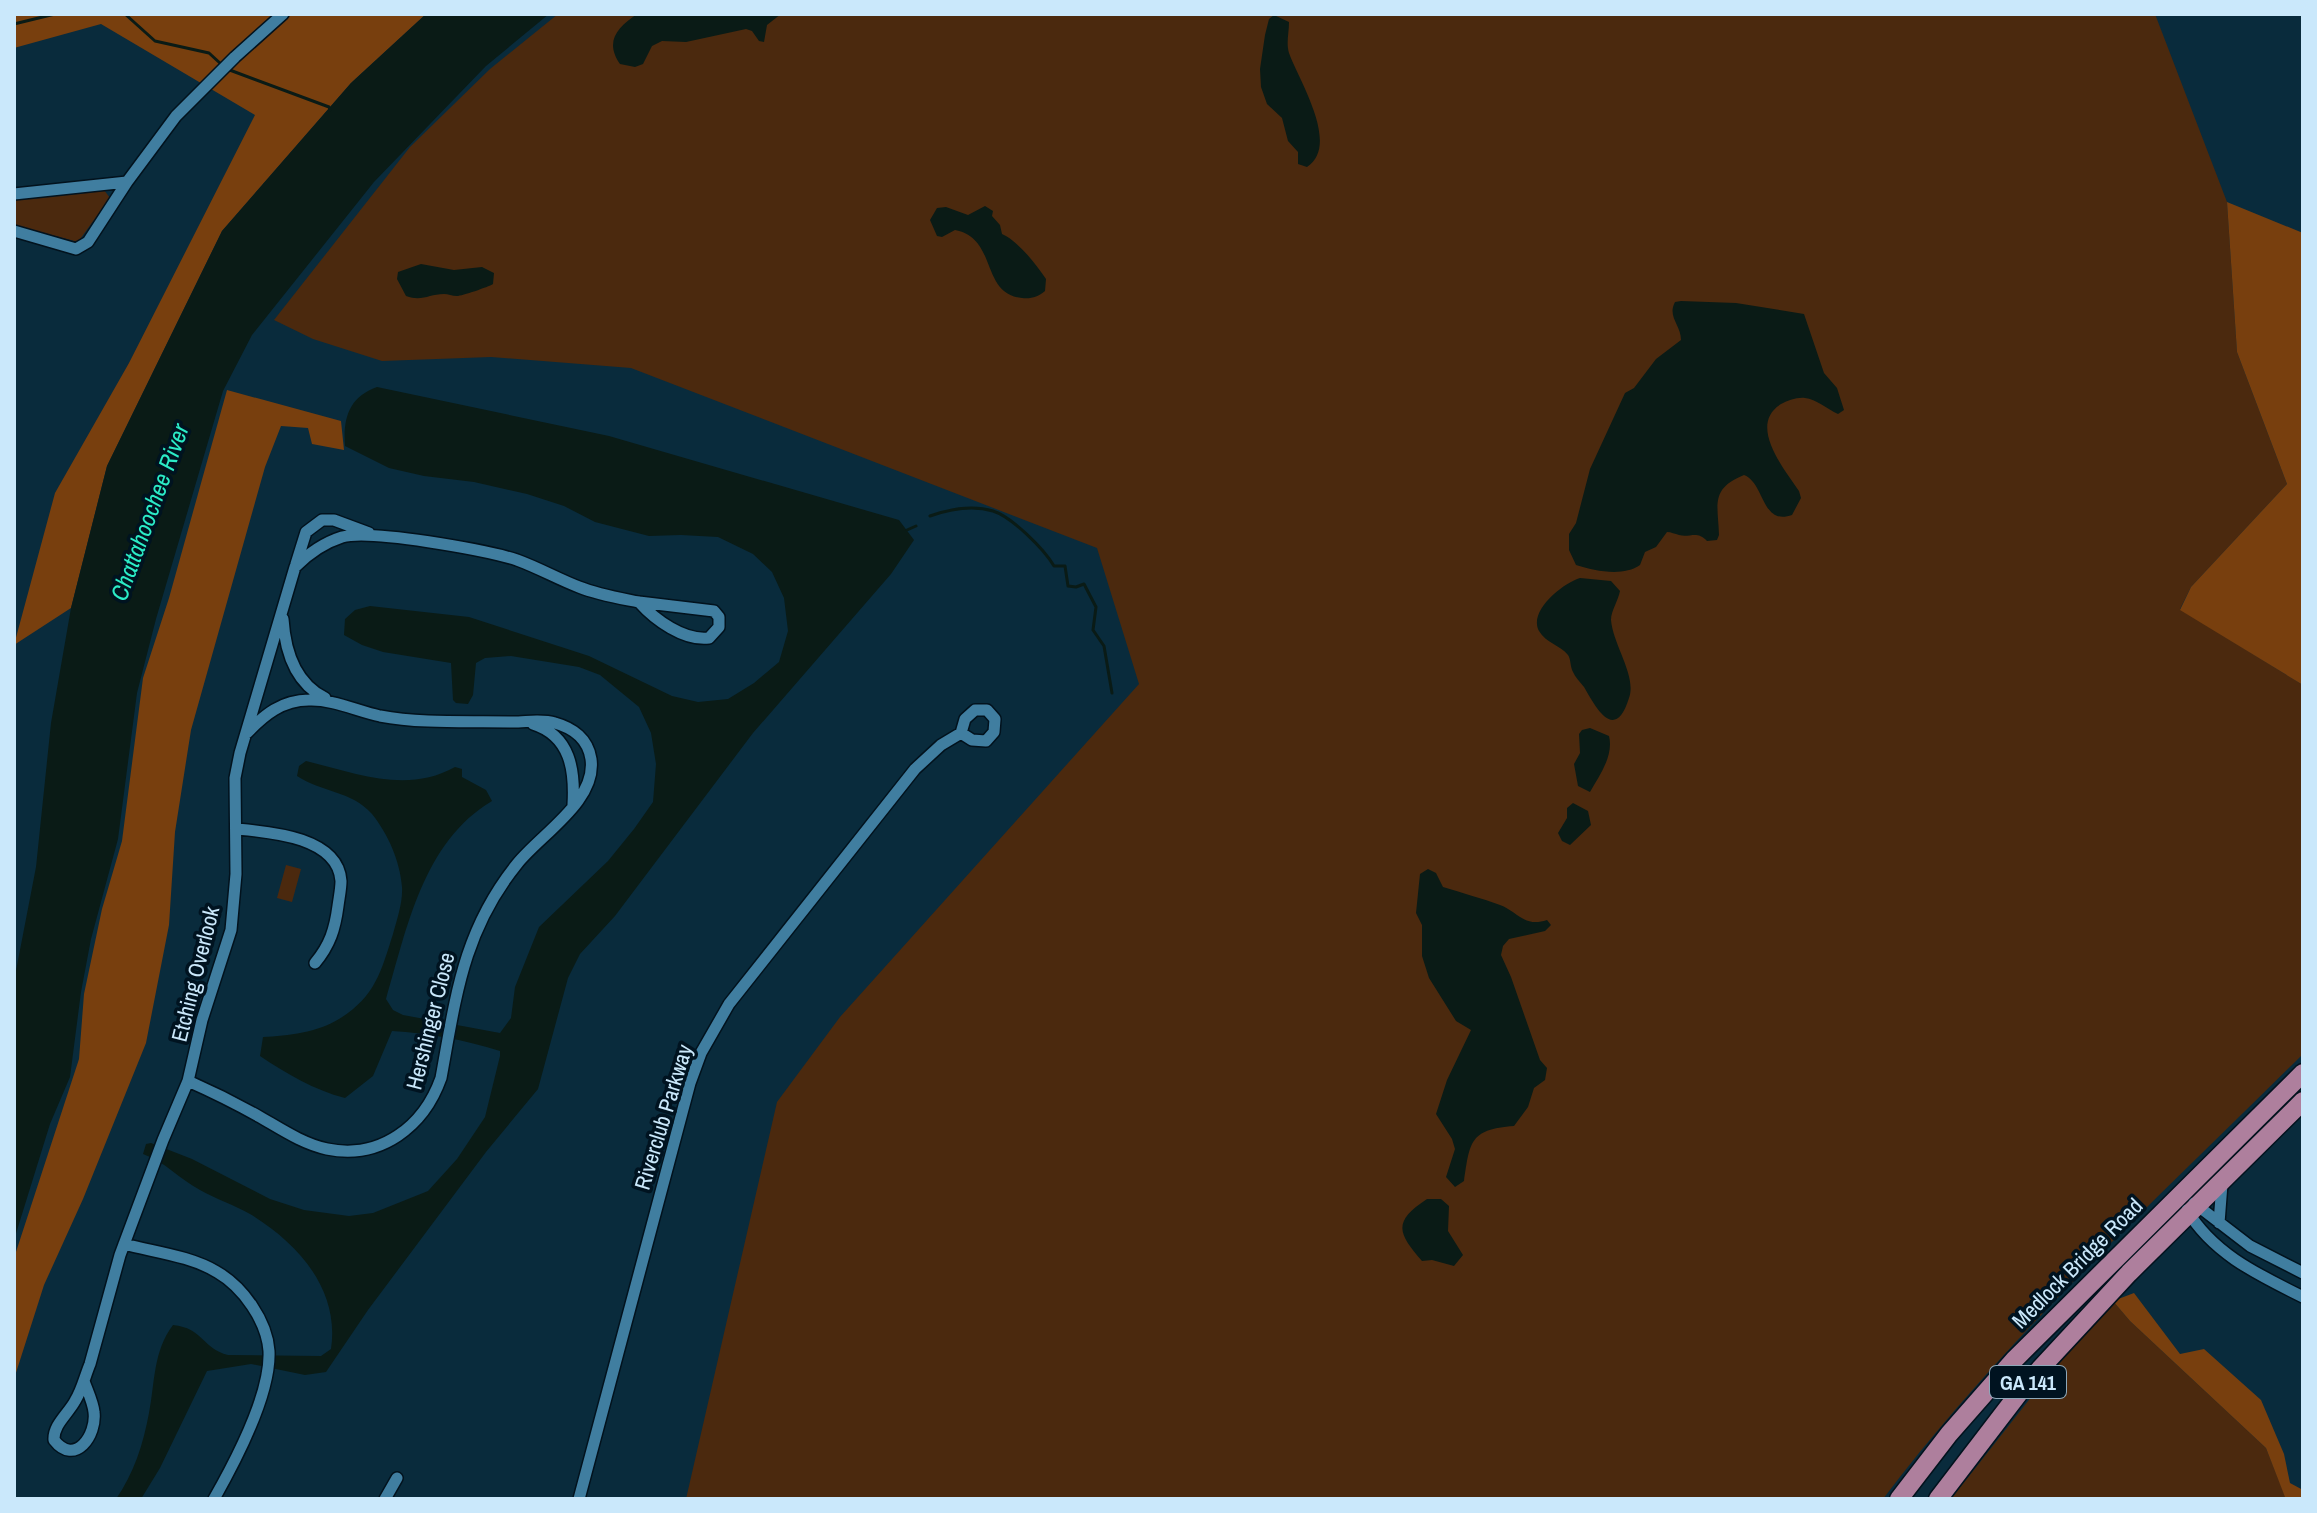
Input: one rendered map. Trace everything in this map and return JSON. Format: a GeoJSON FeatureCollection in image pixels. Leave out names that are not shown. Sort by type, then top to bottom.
{"type":"FeatureCollection","features":[{"type":"Feature","properties":{"kind":"highway","name":"Medlock Bridge Road"},"geometry":{"type":"LineString","coordinates":[[1899,1499],[1949,1434],[2014,1360],[2303,1073]]}},
{"type":"Feature","properties":{"kind":"highway","name":"Medlock Bridge Road"},"geometry":{"type":"LineString","coordinates":[[1938,1499],[2026,1384],[2169,1233],[2303,1101]]}},
{"type":"Feature","properties":{"kind":"street"},"geometry":{"type":"LineString","coordinates":[[14,231],[76,249],[88,242],[176,116],[283,14]]}},
{"type":"Feature","properties":{"kind":"street"},"geometry":{"type":"LineString","coordinates":[[14,194],[127,182]]}},
{"type":"Feature","properties":{"kind":"street","name":"Etching Overlook"},"geometry":{"type":"LineString","coordinates":[[84,1381],[94,1412],[92,1434],[75,1451],[65,1450],[54,1440],[54,1433],[77,1399],[84,1381],[124,1244],[188,1081],[202,1020],[231,930],[237,829],[235,778],[306,532],[322,520],[334,520],[377,536]]}},
{"type":"Feature","properties":{"kind":"street","name":"Etching Overlook"},"geometry":{"type":"LineString","coordinates":[[295,567],[327,542],[356,535],[377,536],[487,552],[519,561],[603,595],[714,611],[719,617],[719,627],[709,638],[693,636],[662,622],[639,602]]}},
{"type":"Feature","properties":{"kind":"street"},"geometry":{"type":"LineString","coordinates":[[284,602],[285,643],[296,670],[316,693],[342,706]]}},
{"type":"Feature","properties":{"kind":"street","name":"Hershinger Close"},"geometry":{"type":"LineString","coordinates":[[188,1081],[221,1095],[298,1139],[327,1149],[353,1151],[397,1138],[426,1111],[441,1078],[468,949],[480,919],[519,861],[587,791],[592,773],[591,756],[585,742],[571,728],[548,721],[382,716],[309,699],[282,705],[264,716],[246,734]]}},
{"type":"Feature","properties":{"kind":"street","name":"Hershinger Close"},"geometry":{"type":"LineString","coordinates":[[526,722],[553,734],[569,754],[574,777],[573,805]]}},
{"type":"Feature","properties":{"kind":"street","name":"Riverclub Parkway"},"geometry":{"type":"LineString","coordinates":[[579,1499],[690,1083],[707,1040],[729,1004],[915,769],[941,745],[961,733]]}},
{"type":"Feature","properties":{"kind":"street"},"geometry":{"type":"LineString","coordinates":[[237,829],[263,831],[308,843],[326,852],[336,865],[341,881],[333,933],[328,947],[315,963]]}},
{"type":"Feature","properties":{"kind":"street"},"geometry":{"type":"LineString","coordinates":[[2219,1223],[2222,1181]]}},
{"type":"Feature","properties":{"kind":"street"},"geometry":{"type":"LineString","coordinates":[[2179,1196],[2235,1236],[2303,1273]]}},
{"type":"Feature","properties":{"kind":"street"},"geometry":{"type":"LineString","coordinates":[[2194,1209],[2204,1233],[2230,1256],[2303,1297]]}},
{"type":"Feature","properties":{"kind":"street","name":"Medlock Bridge Road"},"geometry":{"type":"LineString","coordinates":[[2169,1233],[2204,1233]]}},
{"type":"Feature","properties":{"kind":"street"},"geometry":{"type":"LineString","coordinates":[[124,1244],[200,1264],[231,1281],[243,1293],[264,1329],[269,1351],[265,1375],[240,1452],[214,1499]]}},
{"type":"Feature","properties":{"kind":"street"},"geometry":{"type":"LineString","coordinates":[[2259,1275],[2268,1256]]}},
{"type":"Feature","properties":{"kind":"street"},"geometry":{"type":"LineString","coordinates":[[385,1499],[397,1478]]}},
{"type":"Feature","properties":{"kind":"shaded area"},"geometry":{"type":"Polygon","coordinates":[[[14,14],[426,14],[351,83],[222,231],[107,466],[71,608],[14,645],[55,493],[129,363],[255,115],[101,24],[14,48],[14,14]]]}},
{"type":"Feature","properties":{"kind":"shaded area"},"geometry":{"type":"Polygon","coordinates":[[[558,14],[2155,14],[2227,202],[2237,352],[2287,484],[2191,587],[2180,609],[2303,685],[2303,1054],[2032,1325],[1930,1439],[1883,1499],[686,1499],[777,1102],[840,1017],[1139,684],[1097,548],[631,368],[491,357],[382,361],[313,339],[274,320],[410,147],[490,69],[558,14]]]}},
{"type":"Feature","properties":{"kind":"shaded area"},"geometry":{"type":"Polygon","coordinates":[[[104,190],[110,198],[78,242],[14,225],[14,200],[104,190]]]}},
{"type":"Feature","properties":{"kind":"shaded area"},"geometry":{"type":"Polygon","coordinates":[[[2227,202],[2303,233],[2303,685],[2180,610],[2191,587],[2287,484],[2237,352],[2227,202]]]}},
{"type":"Feature","properties":{"kind":"shaded area"},"geometry":{"type":"Polygon","coordinates":[[[227,390],[341,421],[344,450],[312,444],[308,428],[281,426],[265,467],[191,730],[175,832],[169,925],[146,1043],[83,1199],[44,1285],[14,1379],[14,1258],[79,1059],[84,994],[102,909],[122,841],[143,678],[169,598],[227,390]]]}},
{"type":"Feature","properties":{"kind":"shaded area"},"geometry":{"type":"Polygon","coordinates":[[[286,865],[301,869],[292,902],[277,898],[286,865]]]}},
{"type":"Feature","properties":{"kind":"shaded area"},"geometry":{"type":"Polygon","coordinates":[[[2134,1293],[2180,1354],[2204,1349],[2261,1400],[2284,1454],[2290,1483],[2303,1490],[2303,1499],[2284,1499],[2266,1448],[2130,1321],[2113,1301],[2134,1293]]]}},
{"type":"Feature","properties":{"kind":"shaded area"},"geometry":{"type":"Polygon","coordinates":[[[2113,1301],[2130,1321],[2266,1448],[2286,1498],[1951,1499],[2076,1340],[2113,1301]]]}},
{"type":"Feature","properties":{"kind":"water","name":"Chattahoochee River"},"geometry":{"type":"Polygon","coordinates":[[[426,14],[549,14],[486,66],[374,182],[252,335],[223,391],[137,693],[118,839],[91,939],[70,1077],[50,1124],[14,1240],[14,981],[36,867],[51,723],[71,608],[107,466],[222,231],[351,83],[426,14]]]}},
{"type":"Feature","properties":{"kind":"water"},"geometry":{"type":"Polygon","coordinates":[[[637,14],[781,14],[767,25],[764,42],[746,29],[686,42],[662,41],[652,46],[643,64],[635,67],[620,64],[613,42],[619,29],[637,14]]]}},
{"type":"Feature","properties":{"kind":"water"},"geometry":{"type":"Polygon","coordinates":[[[1274,15],[1289,22],[1289,53],[1319,128],[1320,144],[1316,157],[1307,167],[1298,164],[1298,152],[1288,141],[1282,118],[1267,104],[1261,87],[1265,35],[1269,19],[1274,15]]]}},
{"type":"Feature","properties":{"kind":"water"},"geometry":{"type":"Polygon","coordinates":[[[985,206],[993,211],[992,216],[1000,225],[1002,234],[1020,247],[1046,279],[1045,291],[1040,295],[1025,298],[1009,294],[1000,287],[978,243],[969,235],[955,230],[942,237],[937,236],[930,220],[937,208],[946,207],[968,215],[985,206]]]}},
{"type":"Feature","properties":{"kind":"water"},"geometry":{"type":"Polygon","coordinates":[[[421,264],[454,270],[482,267],[494,273],[493,284],[457,296],[406,296],[397,279],[398,272],[421,264]]]}},
{"type":"Feature","properties":{"kind":"water"},"geometry":{"type":"Polygon","coordinates":[[[1675,302],[1736,303],[1804,314],[1824,373],[1837,388],[1844,410],[1838,414],[1813,400],[1802,398],[1781,404],[1771,413],[1768,435],[1772,448],[1801,498],[1792,515],[1774,515],[1751,479],[1744,475],[1726,486],[1718,499],[1717,540],[1707,541],[1697,535],[1667,532],[1656,547],[1645,552],[1640,565],[1633,569],[1609,572],[1576,565],[1569,550],[1569,534],[1576,523],[1590,469],[1625,393],[1634,388],[1656,359],[1681,340],[1673,307],[1675,302]]]}},
{"type":"Feature","properties":{"kind":"water"},"geometry":{"type":"Polygon","coordinates":[[[377,387],[609,436],[899,520],[914,540],[891,574],[753,733],[615,916],[580,954],[568,978],[538,1089],[486,1152],[368,1310],[326,1372],[305,1375],[251,1364],[207,1371],[160,1468],[141,1499],[116,1499],[141,1447],[158,1356],[173,1325],[191,1330],[213,1348],[228,1355],[321,1356],[331,1349],[329,1307],[312,1270],[299,1254],[250,1214],[200,1190],[159,1161],[143,1154],[146,1144],[151,1143],[192,1159],[270,1199],[304,1210],[349,1216],[373,1213],[428,1191],[457,1159],[485,1117],[500,1056],[500,1051],[487,1047],[433,1035],[392,1031],[373,1076],[345,1098],[301,1081],[260,1056],[263,1037],[322,1027],[339,1019],[361,1002],[380,972],[402,899],[396,858],[372,814],[346,796],[297,776],[299,766],[306,761],[381,779],[400,780],[437,775],[455,767],[462,769],[462,777],[486,790],[492,801],[468,818],[449,839],[421,889],[386,999],[393,1010],[403,1015],[500,1033],[511,1018],[515,987],[539,927],[608,861],[653,802],[656,764],[651,733],[639,707],[600,675],[579,667],[511,656],[485,658],[476,663],[473,695],[468,704],[456,703],[453,700],[451,663],[383,652],[362,645],[344,635],[345,619],[355,610],[370,606],[469,617],[589,656],[672,696],[698,702],[728,699],[754,683],[779,662],[788,631],[784,598],[772,572],[753,554],[718,537],[649,536],[595,522],[564,506],[527,494],[389,468],[345,446],[345,426],[350,410],[360,396],[377,387]]]}},
{"type":"Feature","properties":{"kind":"water"},"geometry":{"type":"Polygon","coordinates":[[[1580,578],[1611,581],[1620,591],[1611,620],[1631,689],[1624,711],[1612,720],[1600,712],[1575,676],[1568,655],[1542,635],[1537,623],[1538,615],[1549,599],[1580,578]]]}},
{"type":"Feature","properties":{"kind":"water"},"geometry":{"type":"Polygon","coordinates":[[[1590,728],[1609,736],[1610,743],[1605,766],[1590,792],[1578,786],[1574,764],[1580,753],[1579,734],[1590,728]]]}},
{"type":"Feature","properties":{"kind":"water"},"geometry":{"type":"Polygon","coordinates":[[[1573,803],[1588,811],[1591,825],[1570,845],[1562,841],[1558,833],[1567,818],[1567,808],[1573,803]]]}},
{"type":"Feature","properties":{"kind":"water"},"geometry":{"type":"Polygon","coordinates":[[[1428,869],[1436,873],[1443,887],[1500,905],[1532,922],[1547,920],[1551,925],[1545,931],[1509,939],[1501,955],[1540,1060],[1547,1068],[1545,1080],[1534,1088],[1528,1107],[1514,1126],[1488,1131],[1474,1140],[1464,1181],[1455,1187],[1446,1177],[1455,1149],[1436,1114],[1447,1080],[1471,1030],[1456,1021],[1429,978],[1422,956],[1422,925],[1416,913],[1420,874],[1428,869]]]}},
{"type":"Feature","properties":{"kind":"water"},"geometry":{"type":"Polygon","coordinates":[[[1427,1199],[1441,1199],[1449,1206],[1448,1231],[1463,1255],[1454,1266],[1432,1260],[1422,1261],[1404,1235],[1402,1228],[1408,1214],[1427,1199]]]}},
{"type":"Feature","properties":{"kind":"waterway"},"geometry":{"type":"LineString","coordinates":[[14,24],[55,14]]}},
{"type":"Feature","properties":{"kind":"waterway"},"geometry":{"type":"LineString","coordinates":[[125,14],[155,41],[209,53],[221,64]]}},
{"type":"Feature","properties":{"kind":"waterway"},"geometry":{"type":"LineString","coordinates":[[227,69],[329,107],[330,110]]}},
{"type":"Feature","properties":{"kind":"waterway"},"geometry":{"type":"LineString","coordinates":[[930,516],[945,511],[978,508],[1001,514],[1027,534],[1054,566],[1065,566],[1068,586],[1084,584],[1096,607],[1093,630],[1104,646],[1112,693]]}},
{"type":"Feature","properties":{"kind":"waterway"},"geometry":{"type":"LineString","coordinates":[[907,530],[916,526]]}}]}
